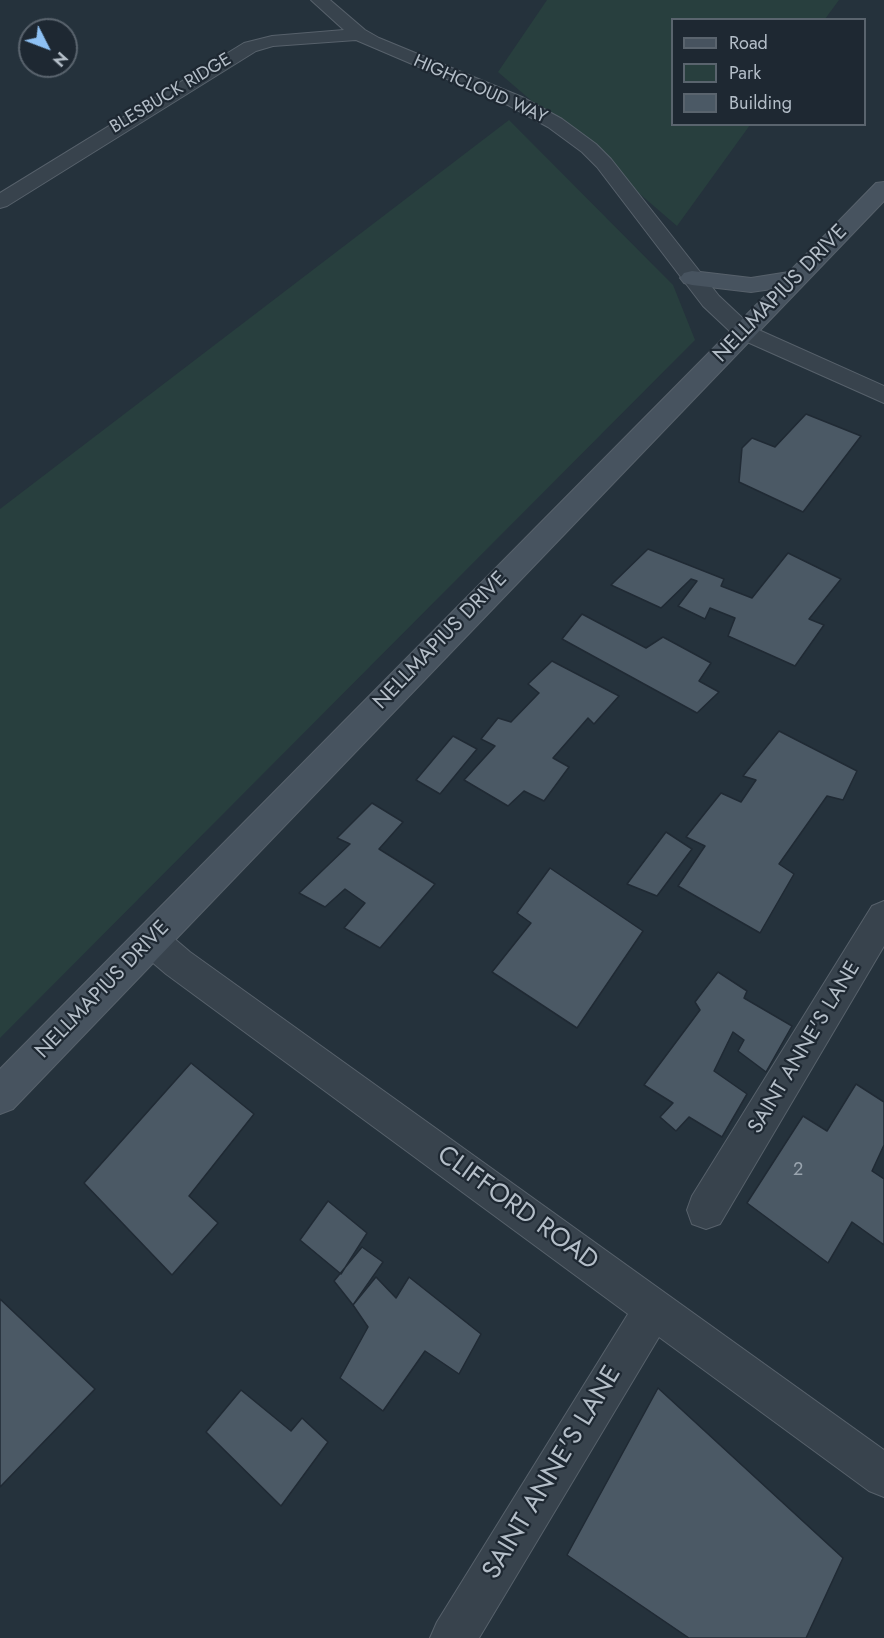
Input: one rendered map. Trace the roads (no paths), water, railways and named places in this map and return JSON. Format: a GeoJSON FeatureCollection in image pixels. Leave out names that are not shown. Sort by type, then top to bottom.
{"type":"FeatureCollection","features":[{"type":"Feature","properties":{"kind":"main road","name":"NELLMAPIUS DRIVE"},"geometry":{"type":"LineString","coordinates":[[0,1096],[884,188]]}},
{"type":"Feature","properties":{"kind":"main road"},"geometry":{"type":"LineString","coordinates":[[692,278],[751,285],[796,278]]}},
{"type":"Feature","properties":{"kind":"street","name":"HIGHCLOUD WAY"},"geometry":{"type":"LineString","coordinates":[[320,0],[359,34],[417,62],[515,101],[573,136],[604,163],[711,301],[744,332],[884,395]]}},
{"type":"Feature","properties":{"kind":"street","name":"BLESBUCK RIDGE"},"geometry":{"type":"LineString","coordinates":[[0,202],[250,47],[272,41],[359,34]]}},
{"type":"Feature","properties":{"kind":"street","name":"SAINT ANNE'S LANE"},"geometry":{"type":"LineString","coordinates":[[706,1210],[884,916]]}},
{"type":"Feature","properties":{"kind":"street","name":"CLIFFORD ROAD"},"geometry":{"type":"LineString","coordinates":[[151,940],[178,963],[884,1476]]}},
{"type":"Feature","properties":{"kind":"street","name":"SAINT ANNE'S LANE"},"geometry":{"type":"LineString","coordinates":[[453,1638],[654,1308]]}}]}
